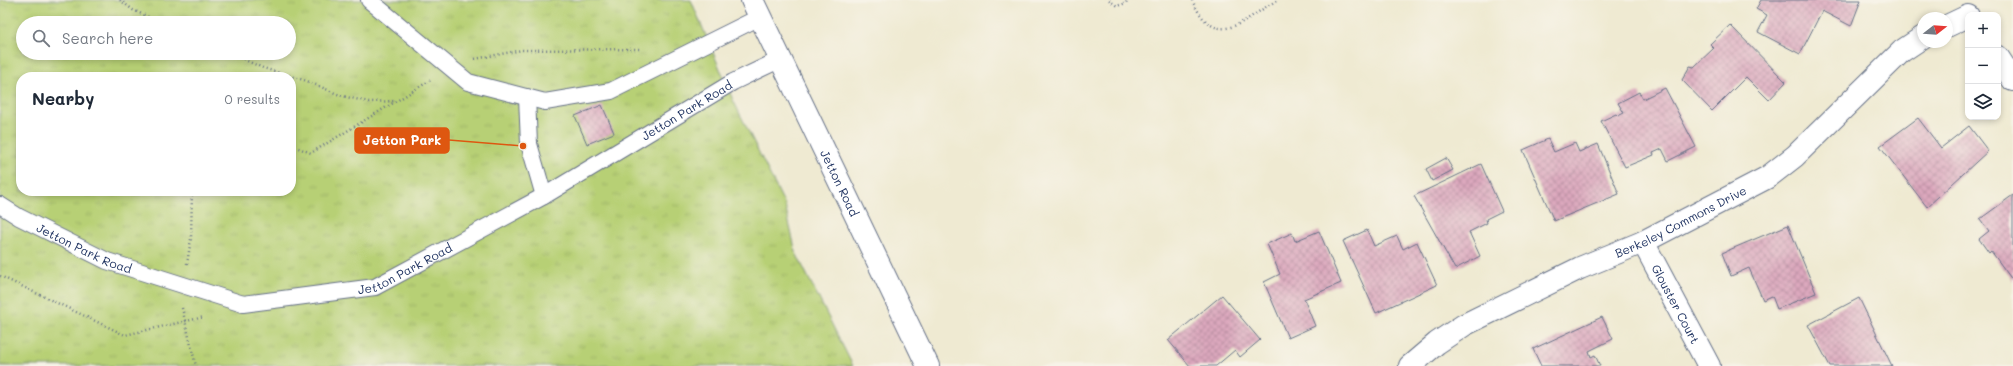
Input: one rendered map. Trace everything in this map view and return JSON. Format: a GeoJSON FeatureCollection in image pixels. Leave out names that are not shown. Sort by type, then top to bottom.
{"type":"FeatureCollection","features":[{"type":"Feature","properties":{"kind":"street"},"geometry":{"type":"LineString","coordinates":[[1965,0],[1969,12]]}},
{"type":"Feature","properties":{"kind":"street","name":"Jetton Road"},"geometry":{"type":"LineString","coordinates":[[756,8],[928,366]]}},
{"type":"Feature","properties":{"kind":"street"},"geometry":{"type":"LineString","coordinates":[[1953,23],[1965,17]]}},
{"type":"Feature","properties":{"kind":"street","name":"Berkeley Commons Drive"},"geometry":{"type":"LineString","coordinates":[[1410,366],[1437,343],[1464,325],[1580,268],[1643,242],[1768,177],[1795,156],[1902,51],[1917,42]]}},
{"type":"Feature","properties":{"kind":"street"},"geometry":{"type":"LineString","coordinates":[[2001,62],[2013,80]]}},
{"type":"Feature","properties":{"kind":"street","name":"Glouster Court"},"geometry":{"type":"LineString","coordinates":[[1643,242],[1709,366]]}},
{"type":"Feature","properties":{"kind":"lane"},"geometry":{"type":"LineString","coordinates":[[370,0],[468,82],[545,102],[611,91],[756,8]]}},
{"type":"Feature","properties":{"kind":"lane","name":"Jetton Park Road"},"geometry":{"type":"LineString","coordinates":[[0,205],[19,217],[107,261],[225,297],[243,304],[375,286],[544,196],[733,82],[780,59]]}},
{"type":"Feature","properties":{"kind":"lane"},"geometry":{"type":"LineString","coordinates":[[527,97],[528,144],[544,196]]}},
{"type":"Feature","properties":{"kind":"path"},"geometry":{"type":"LineString","coordinates":[[120,0],[133,10],[146,16]]}},
{"type":"Feature","properties":{"kind":"path"},"geometry":{"type":"LineString","coordinates":[[1109,0],[1117,6],[1126,3],[1127,0]]}},
{"type":"Feature","properties":{"kind":"path"},"geometry":{"type":"LineString","coordinates":[[1192,0],[1197,11],[1212,25],[1228,29],[1241,24],[1266,6],[1278,0]]}},
{"type":"Feature","properties":{"kind":"path"},"geometry":{"type":"LineString","coordinates":[[296,147],[311,153],[462,61],[522,50],[639,50],[646,47]]}},
{"type":"Feature","properties":{"kind":"path"},"geometry":{"type":"LineString","coordinates":[[245,60],[277,72]]}},
{"type":"Feature","properties":{"kind":"path"},"geometry":{"type":"LineString","coordinates":[[296,78],[342,96],[370,102],[397,101]]}},
{"type":"Feature","properties":{"kind":"path"},"geometry":{"type":"LineString","coordinates":[[0,276],[125,334],[214,315],[225,297]]}},
{"type":"Feature","properties":{"kind":"green space"},"geometry":{"type":"Polygon","coordinates":[[[0,0],[691,0],[733,100],[785,205],[796,253],[853,366],[0,366],[0,0]]]}},
{"type":"Feature","properties":{"kind":"building"},"geometry":{"type":"Polygon","coordinates":[[[1761,0],[1861,0],[1851,26],[1822,11],[1800,54],[1758,32],[1767,15],[1756,9],[1761,0]]]}},
{"type":"Feature","properties":{"kind":"building"},"geometry":{"type":"Polygon","coordinates":[[[1730,25],[1786,82],[1769,100],[1746,77],[1712,111],[1682,80],[1690,66],[1694,67],[1714,48],[1710,44],[1730,25]]]}},
{"type":"Feature","properties":{"kind":"building"},"geometry":{"type":"Polygon","coordinates":[[[1665,88],[1696,147],[1668,161],[1662,149],[1653,153],[1654,155],[1625,167],[1601,121],[1616,114],[1618,116],[1624,113],[1618,103],[1639,92],[1643,99],[1665,88]]]}},
{"type":"Feature","properties":{"kind":"building"},"geometry":{"type":"Polygon","coordinates":[[[602,105],[614,133],[587,144],[575,116],[602,105]]]}},
{"type":"Feature","properties":{"kind":"building"},"geometry":{"type":"Polygon","coordinates":[[[1918,118],[1941,148],[1969,126],[1988,151],[1927,207],[1880,146],[1918,118]]]}},
{"type":"Feature","properties":{"kind":"building"},"geometry":{"type":"Polygon","coordinates":[[[1548,139],[1554,152],[1575,143],[1579,152],[1598,144],[1619,194],[1554,221],[1523,150],[1548,139]]]}},
{"type":"Feature","properties":{"kind":"building"},"geometry":{"type":"Polygon","coordinates":[[[1446,158],[1453,170],[1432,181],[1426,169],[1446,158]]]}},
{"type":"Feature","properties":{"kind":"building"},"geometry":{"type":"Polygon","coordinates":[[[1481,164],[1502,211],[1486,219],[1487,223],[1469,232],[1480,256],[1455,269],[1414,196],[1481,164]]]}},
{"type":"Feature","properties":{"kind":"building"},"geometry":{"type":"Polygon","coordinates":[[[2013,195],[2013,281],[1991,251],[1989,253],[1979,239],[1989,231],[1980,219],[2013,195]]]}},
{"type":"Feature","properties":{"kind":"building"},"geometry":{"type":"Polygon","coordinates":[[[1788,225],[1816,293],[1777,309],[1772,296],[1763,300],[1749,268],[1731,276],[1722,253],[1788,225]]]}},
{"type":"Feature","properties":{"kind":"building"},"geometry":{"type":"Polygon","coordinates":[[[1367,230],[1374,246],[1397,236],[1403,249],[1417,242],[1437,285],[1376,313],[1343,241],[1367,230]]]}},
{"type":"Feature","properties":{"kind":"building"},"geometry":{"type":"Polygon","coordinates":[[[1319,231],[1341,283],[1304,299],[1315,326],[1288,338],[1264,282],[1280,274],[1267,244],[1292,233],[1295,241],[1319,231]]]}},
{"type":"Feature","properties":{"kind":"building"},"geometry":{"type":"Polygon","coordinates":[[[1222,295],[1260,340],[1240,357],[1235,350],[1216,366],[1190,366],[1168,340],[1222,295]]]}},
{"type":"Feature","properties":{"kind":"building"},"geometry":{"type":"Polygon","coordinates":[[[1859,298],[1892,366],[1830,366],[1808,325],[1859,298]]]}},
{"type":"Feature","properties":{"kind":"building"},"geometry":{"type":"Polygon","coordinates":[[[1602,317],[1613,339],[1589,351],[1591,357],[1595,355],[1600,366],[1541,366],[1533,349],[1602,317]]]}},
{"type":"Feature","properties":{"kind":"place","name":"Jetton Park"},"geometry":{"type":"Point","coordinates":[523,146]}}]}
